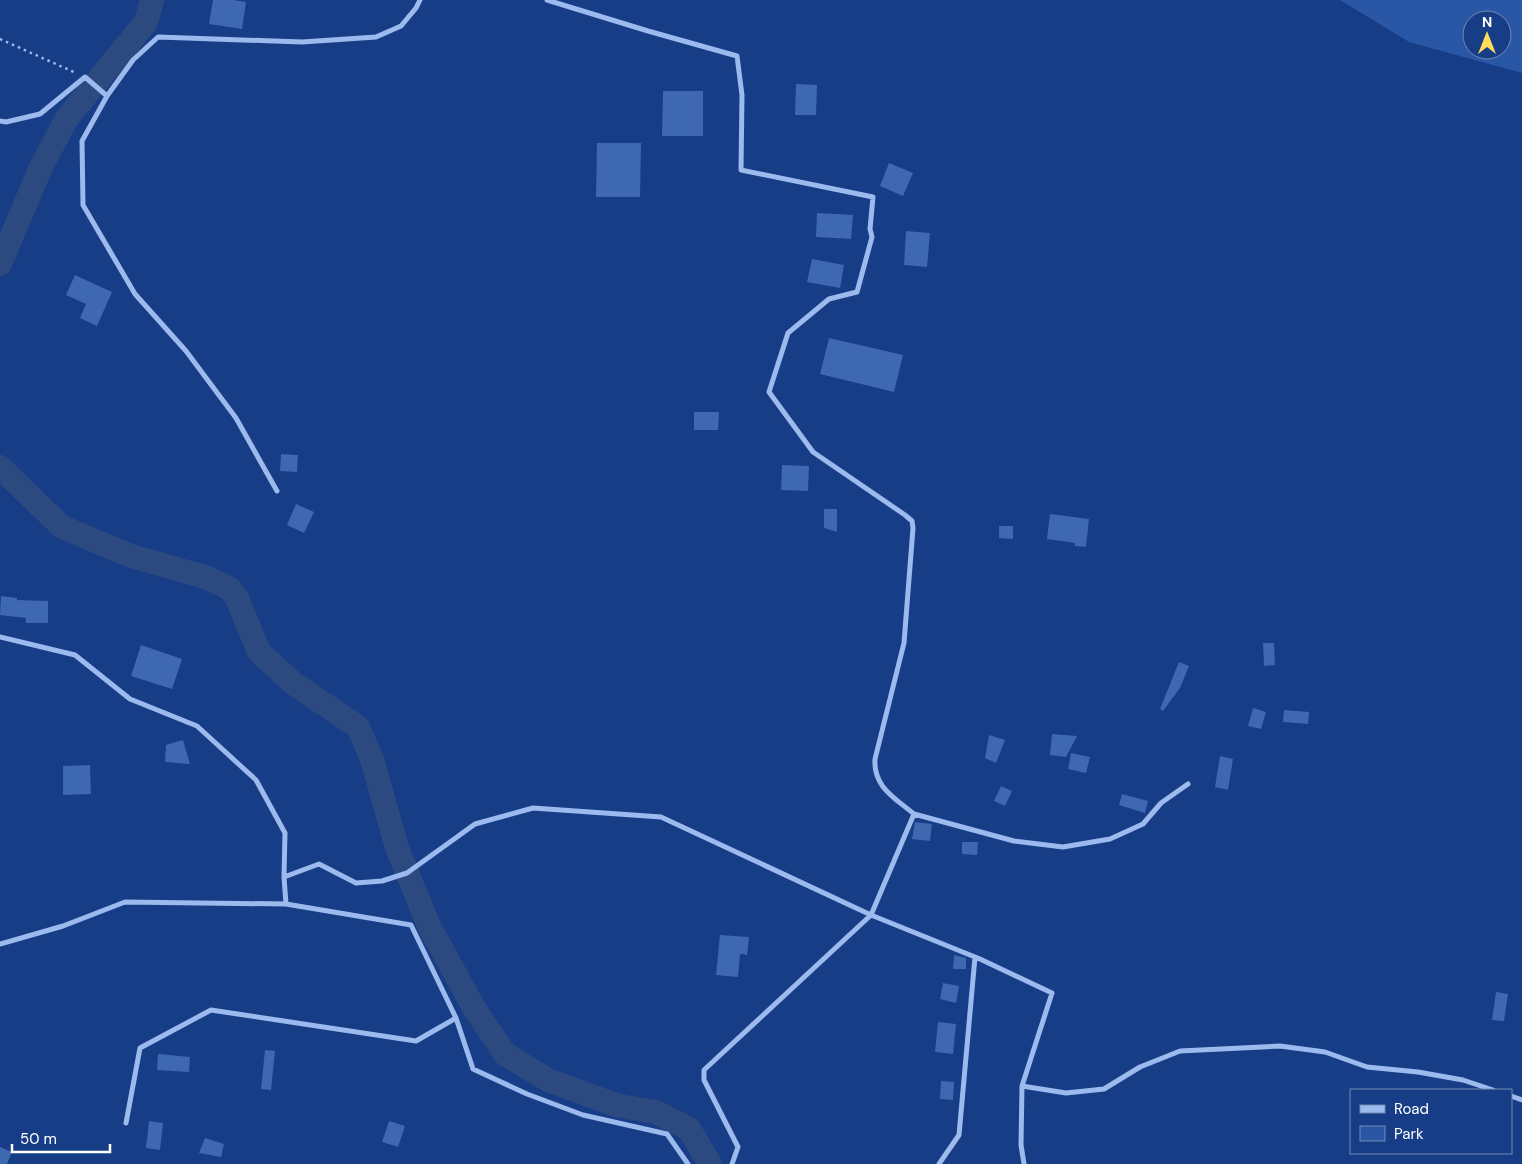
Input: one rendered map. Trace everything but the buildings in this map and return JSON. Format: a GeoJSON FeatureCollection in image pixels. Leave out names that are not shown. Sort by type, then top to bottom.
{"type":"FeatureCollection","features":[{"type":"Feature","properties":{"kind":"street"},"geometry":{"type":"LineString","coordinates":[[278,490],[236,418],[186,351],[134,294],[83,206],[82,141],[107,96],[133,60],[158,37],[302,42],[376,37],[401,26],[420,0]]}},
{"type":"Feature","properties":{"kind":"street"},"geometry":{"type":"LineString","coordinates":[[547,0],[737,56],[742,95],[741,170],[873,197],[870,229],[872,237],[857,292],[829,299],[788,333],[769,392],[813,452],[905,515],[912,522],[904,643],[874,759],[874,770],[881,786],[914,814],[1014,841],[1062,848],[1110,839],[1143,824],[1161,803],[1188,784]]}},
{"type":"Feature","properties":{"kind":"street"},"geometry":{"type":"LineString","coordinates":[[0,121],[6,122],[40,114],[85,77],[107,96]]}},
{"type":"Feature","properties":{"kind":"street"},"geometry":{"type":"LineString","coordinates":[[0,637],[75,655],[130,699],[197,726],[256,780],[285,833],[284,877],[286,904]]}},
{"type":"Feature","properties":{"kind":"street"},"geometry":{"type":"LineString","coordinates":[[284,877],[319,864],[356,883],[382,881],[407,873],[475,824],[532,808],[661,817],[871,916],[975,957],[1052,993],[1022,1086],[1021,1146],[1024,1164]]}},
{"type":"Feature","properties":{"kind":"street"},"geometry":{"type":"LineString","coordinates":[[732,1164],[738,1147],[704,1080],[704,1070],[871,916],[914,814]]}},
{"type":"Feature","properties":{"kind":"street"},"geometry":{"type":"LineString","coordinates":[[0,944],[63,926],[125,902],[286,904],[411,925],[456,1018],[473,1069],[527,1094],[583,1115],[666,1134],[688,1164]]}},
{"type":"Feature","properties":{"kind":"street"},"geometry":{"type":"LineString","coordinates":[[939,1164],[960,1135],[975,957]]}},
{"type":"Feature","properties":{"kind":"street"},"geometry":{"type":"LineString","coordinates":[[126,1123],[140,1048],[211,1010],[416,1041],[456,1018]]}},
{"type":"Feature","properties":{"kind":"street"},"geometry":{"type":"LineString","coordinates":[[1022,1086],[1066,1094],[1104,1089],[1140,1067],[1180,1052],[1280,1046],[1325,1052],[1367,1067],[1418,1072],[1463,1080],[1490,1089]]}},
{"type":"Feature","properties":{"kind":"path"},"geometry":{"type":"LineString","coordinates":[[0,39],[85,77]]}},
{"type":"Feature","properties":{"kind":"green space"},"geometry":{"type":"Polygon","coordinates":[[[1340,0],[1522,0],[1522,73],[1475,60],[1512,60],[1512,10],[1462,10],[1462,57],[1409,42],[1340,0]]]}},
{"type":"Feature","properties":{"kind":"waterway"},"geometry":{"type":"LineString","coordinates":[[0,264],[41,167],[67,118],[146,22],[152,0]]}},
{"type":"Feature","properties":{"kind":"waterway"},"geometry":{"type":"LineString","coordinates":[[0,467],[62,527],[131,556],[205,577],[229,588],[237,598],[259,652],[293,683],[358,727],[372,759],[397,848],[429,926],[474,1008],[505,1054],[548,1080],[616,1105],[656,1112],[689,1129],[710,1164]]}}]}
